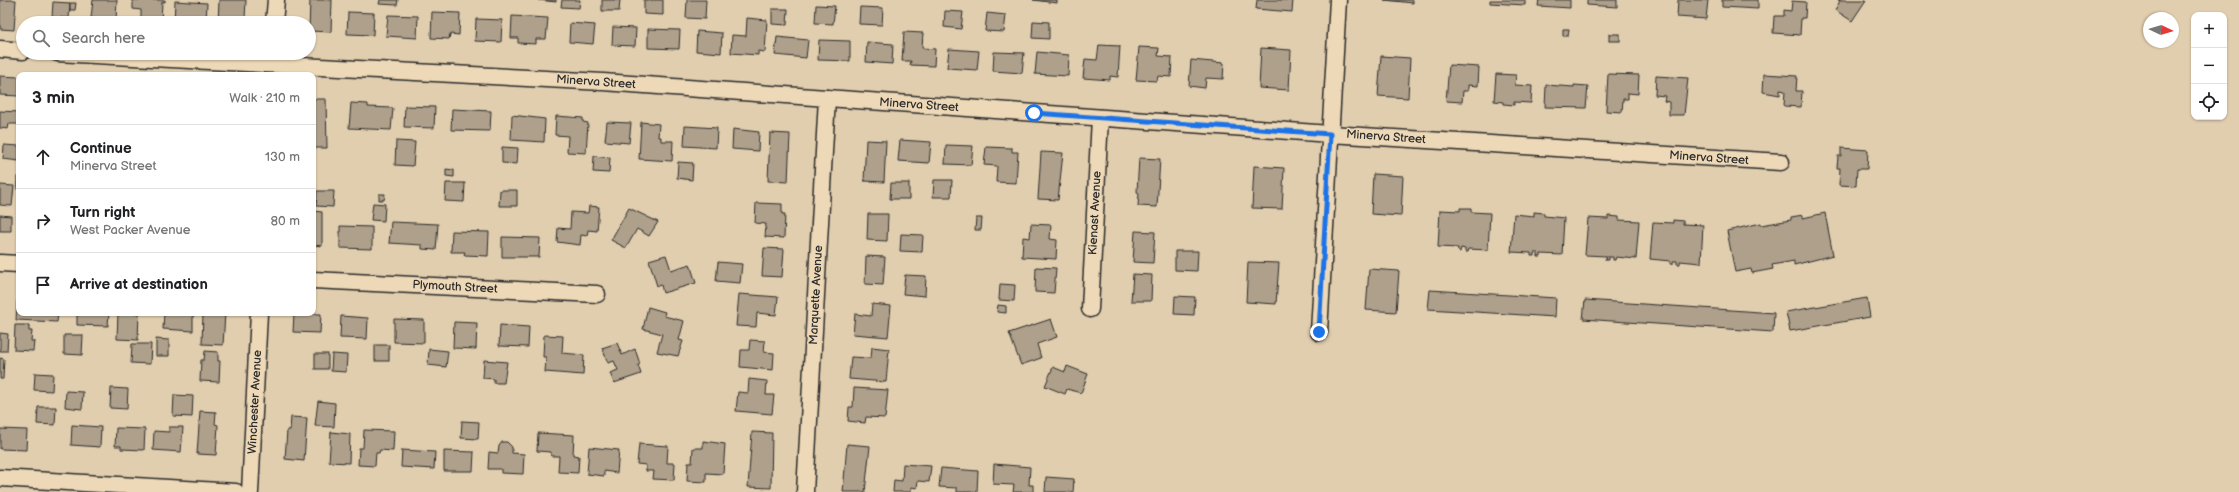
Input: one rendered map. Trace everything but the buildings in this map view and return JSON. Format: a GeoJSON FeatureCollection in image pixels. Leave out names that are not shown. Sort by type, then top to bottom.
{"type":"FeatureCollection","features":[{"type":"Feature","properties":{"kind":"street"},"geometry":{"type":"LineString","coordinates":[[275,16],[276,0]]}},
{"type":"Feature","properties":{"kind":"street"},"geometry":{"type":"LineString","coordinates":[[1319,332],[1338,0]]}},
{"type":"Feature","properties":{"kind":"street"},"geometry":{"type":"LineString","coordinates":[[0,49],[16,50]]}},
{"type":"Feature","properties":{"kind":"street","name":"Minerva Street"},"geometry":{"type":"LineString","coordinates":[[194,60],[603,82],[1330,134],[1781,162]]}},
{"type":"Feature","properties":{"kind":"street","name":"Marquette Avenue"},"geometry":{"type":"LineString","coordinates":[[805,492],[827,98]]}},
{"type":"Feature","properties":{"kind":"street","name":"Kienast Avenue"},"geometry":{"type":"LineString","coordinates":[[1090,309],[1100,118]]}},
{"type":"Feature","properties":{"kind":"street"},"geometry":{"type":"LineString","coordinates":[[0,262],[16,264]]}},
{"type":"Feature","properties":{"kind":"street","name":"Plymouth Street"},"geometry":{"type":"LineString","coordinates":[[316,280],[597,294]]}},
{"type":"Feature","properties":{"kind":"street","name":"Winchester Avenue"},"geometry":{"type":"LineString","coordinates":[[250,492],[259,316]]}},
{"type":"Feature","properties":{"kind":"street"},"geometry":{"type":"LineString","coordinates":[[0,478],[236,492]]}},
{"type":"Feature","properties":{"kind":"route"},"geometry":{"type":"LineString","coordinates":[[1034,113],[1330,134],[1319,332]]}}]}
